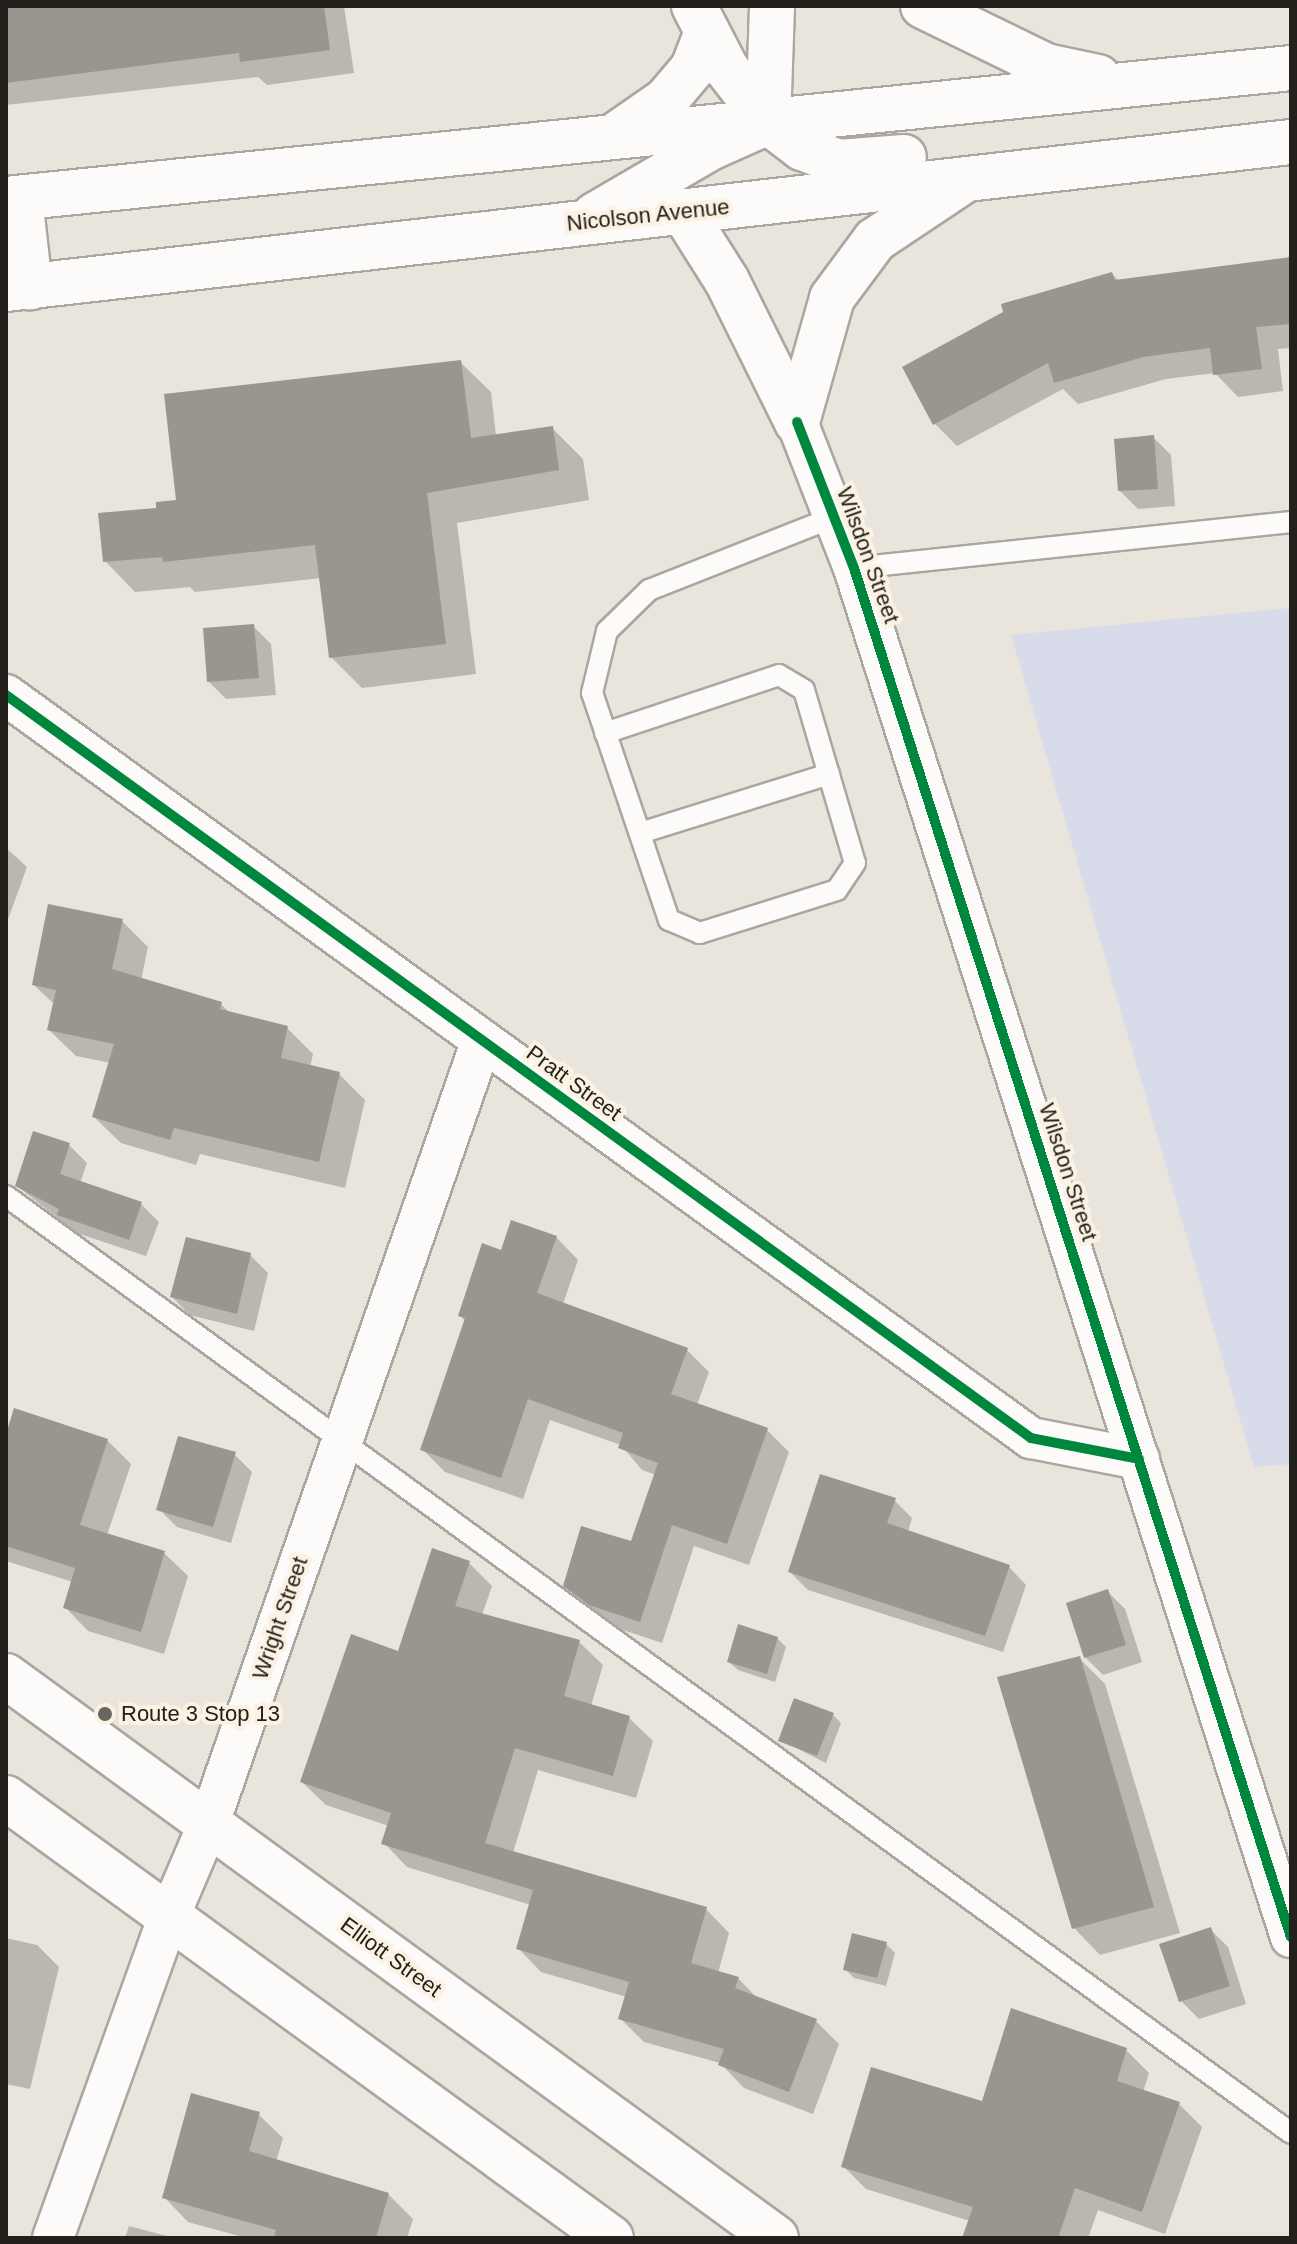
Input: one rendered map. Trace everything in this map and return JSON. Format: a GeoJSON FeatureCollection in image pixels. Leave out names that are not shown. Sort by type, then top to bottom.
{"type":"FeatureCollection","features":[{"type":"Feature","properties":{"kind":"main road"},"geometry":{"type":"LineString","coordinates":[[768,122],[772,6]]}},
{"type":"Feature","properties":{"kind":"main road"},"geometry":{"type":"LineString","coordinates":[[923,6],[1046,66],[1132,85]]}},
{"type":"Feature","properties":{"kind":"main road"},"geometry":{"type":"LineString","coordinates":[[700,19],[726,68],[768,122],[802,148],[839,162],[962,152],[1053,168]]}},
{"type":"Feature","properties":{"kind":"main road"},"geometry":{"type":"LineString","coordinates":[[612,138],[666,100],[693,68],[700,19]]}},
{"type":"Feature","properties":{"kind":"main road"},"geometry":{"type":"LineString","coordinates":[[18,288],[13,198],[1291,68]]}},
{"type":"Feature","properties":{"kind":"main road"},"geometry":{"type":"LineString","coordinates":[[585,221],[710,148],[768,122]]}},
{"type":"Feature","properties":{"kind":"main road","name":"Nicolson Avenue"},"geometry":{"type":"LineString","coordinates":[[18,288],[1291,142]]}},
{"type":"Feature","properties":{"kind":"main road"},"geometry":{"type":"LineString","coordinates":[[797,422],[832,298],[875,240],[970,177]]}},
{"type":"Feature","properties":{"kind":"main road"},"geometry":{"type":"LineString","coordinates":[[684,213],[727,281],[797,422]]}},
{"type":"Feature","properties":{"kind":"main road","name":"Elliott Street"},"geometry":{"type":"LineString","coordinates":[[6,1676],[776,2238]]}},
{"type":"Feature","properties":{"kind":"main road"},"geometry":{"type":"LineString","coordinates":[[6,1798],[168,1919],[611,2238]]}},
{"type":"Feature","properties":{"kind":"street","name":"Wilsdon Street"},"geometry":{"type":"LineString","coordinates":[[797,422],[854,568],[1291,1937]]}},
{"type":"Feature","properties":{"kind":"street","name":"Pratt Street"},"geometry":{"type":"LineString","coordinates":[[6,695],[1031,1438],[1139,1459]]}},
{"type":"Feature","properties":{"kind":"street","name":"Wright Street"},"geometry":{"type":"LineString","coordinates":[[53,2238],[168,1919],[209,1823],[482,1040]]}},
{"type":"Feature","properties":{"kind":"lane"},"geometry":{"type":"LineString","coordinates":[[605,733],[779,675],[804,690],[855,863],[837,890],[700,933],[669,920],[605,733],[592,693],[607,631],[649,590],[834,517]]}},
{"type":"Feature","properties":{"kind":"lane"},"geometry":{"type":"LineString","coordinates":[[854,568],[1291,522]]}},
{"type":"Feature","properties":{"kind":"lane"},"geometry":{"type":"LineString","coordinates":[[640,833],[829,774]]}},
{"type":"Feature","properties":{"kind":"lane"},"geometry":{"type":"LineString","coordinates":[[6,1196],[1291,2133]]}},
{"type":"Feature","properties":{"kind":"shaded area"},"geometry":{"type":"Polygon","coordinates":[[[1291,608],[1291,1464],[1254,1467],[1011,635],[1291,608]]]}},
{"type":"Feature","properties":{"kind":"building"},"geometry":{"type":"Polygon","coordinates":[[[6,6],[324,6],[330,50],[240,62],[239,53],[6,83],[6,6]]]}},
{"type":"Feature","properties":{"kind":"building"},"geometry":{"type":"Polygon","coordinates":[[[1291,257],[1291,324],[1256,327],[1262,369],[1213,375],[1210,348],[1143,357],[1054,383],[1048,363],[933,425],[902,367],[1003,312],[1001,304],[1112,272],[1115,280],[1291,257]]]}},
{"type":"Feature","properties":{"kind":"building"},"geometry":{"type":"Polygon","coordinates":[[[461,360],[471,438],[553,426],[559,470],[427,493],[446,644],[329,658],[315,545],[163,562],[162,557],[103,562],[98,513],[156,508],[156,502],[176,500],[164,394],[461,360]]]}},
{"type":"Feature","properties":{"kind":"building"},"geometry":{"type":"Polygon","coordinates":[[[1154,435],[1158,489],[1118,491],[1114,439],[1154,435]]]}},
{"type":"Feature","properties":{"kind":"building"},"geometry":{"type":"Polygon","coordinates":[[[254,624],[259,678],[207,682],[203,628],[254,624]]]}},
{"type":"Feature","properties":{"kind":"building"},"geometry":{"type":"Polygon","coordinates":[[[48,904],[123,919],[112,969],[222,1002],[220,1009],[288,1026],[281,1058],[340,1072],[319,1162],[174,1128],[170,1140],[92,1117],[114,1044],[47,1030],[56,990],[32,985],[48,904]]]}},
{"type":"Feature","properties":{"kind":"building"},"geometry":{"type":"Polygon","coordinates":[[[33,1131],[70,1143],[60,1174],[142,1202],[129,1240],[57,1215],[59,1209],[15,1186],[33,1131]]]}},
{"type":"Feature","properties":{"kind":"building"},"geometry":{"type":"Polygon","coordinates":[[[511,1220],[557,1236],[537,1293],[688,1348],[671,1394],[768,1428],[727,1544],[672,1525],[640,1622],[589,1605],[563,1586],[581,1526],[631,1541],[658,1463],[618,1448],[623,1433],[528,1399],[501,1478],[420,1450],[465,1318],[458,1316],[482,1243],[501,1250],[511,1220]]]}},
{"type":"Feature","properties":{"kind":"building"},"geometry":{"type":"Polygon","coordinates":[[[186,1237],[251,1253],[237,1314],[170,1297],[186,1237]]]}},
{"type":"Feature","properties":{"kind":"building"},"geometry":{"type":"Polygon","coordinates":[[[14,1408],[108,1439],[80,1525],[165,1551],[141,1632],[63,1608],[75,1568],[6,1546],[6,1434],[14,1408]]]}},
{"type":"Feature","properties":{"kind":"building"},"geometry":{"type":"Polygon","coordinates":[[[178,1436],[236,1452],[213,1527],[156,1510],[178,1436]]]}},
{"type":"Feature","properties":{"kind":"building"},"geometry":{"type":"Polygon","coordinates":[[[820,1474],[896,1498],[887,1523],[1010,1565],[985,1636],[788,1572],[820,1474]]]}},
{"type":"Feature","properties":{"kind":"building"},"geometry":{"type":"Polygon","coordinates":[[[432,1548],[470,1561],[455,1606],[580,1640],[564,1696],[630,1716],[613,1776],[515,1748],[485,1843],[707,1907],[691,1963],[739,1977],[735,1988],[817,2019],[789,2092],[718,2065],[724,2049],[618,2019],[629,1982],[516,1949],[533,1890],[381,1844],[391,1813],[300,1782],[351,1634],[398,1651],[432,1548]]]}},
{"type":"Feature","properties":{"kind":"building"},"geometry":{"type":"Polygon","coordinates":[[[1108,1589],[1126,1645],[1084,1658],[1066,1603],[1108,1589]]]}},
{"type":"Feature","properties":{"kind":"building"},"geometry":{"type":"Polygon","coordinates":[[[738,1624],[778,1637],[767,1674],[727,1662],[738,1624]]]}},
{"type":"Feature","properties":{"kind":"building"},"geometry":{"type":"Polygon","coordinates":[[[1080,1656],[1154,1907],[1072,1929],[997,1677],[1080,1656]]]}},
{"type":"Feature","properties":{"kind":"building"},"geometry":{"type":"Polygon","coordinates":[[[794,1698],[834,1713],[817,1756],[778,1741],[794,1698]]]}},
{"type":"Feature","properties":{"kind":"building"},"geometry":{"type":"Polygon","coordinates":[[[1211,1927],[1230,1986],[1179,2002],[1159,1944],[1211,1927]]]}},
{"type":"Feature","properties":{"kind":"building"},"geometry":{"type":"Polygon","coordinates":[[[852,1933],[887,1942],[877,1978],[843,1970],[852,1933]]]}},
{"type":"Feature","properties":{"kind":"building"},"geometry":{"type":"Polygon","coordinates":[[[1011,2008],[1127,2048],[1117,2081],[1180,2102],[1142,2212],[1075,2188],[1058,2238],[962,2238],[973,2207],[841,2167],[871,2067],[982,2101],[1011,2008]]]}},
{"type":"Feature","properties":{"kind":"building"},"geometry":{"type":"Polygon","coordinates":[[[191,2093],[260,2112],[249,2151],[389,2193],[376,2238],[274,2238],[276,2230],[162,2198],[191,2093]]]}},
{"type":"Feature","properties":{"kind":"cycle path"},"geometry":{"type":"LineString","coordinates":[[797,422],[854,568],[1291,1937]]}},
{"type":"Feature","properties":{"kind":"cycle path"},"geometry":{"type":"LineString","coordinates":[[6,695],[1031,1438],[1139,1459]]}},
{"type":"Feature","properties":{"kind":"place","name":"Route 3 Stop 13"},"geometry":{"type":"Point","coordinates":[105,1714]}}]}
